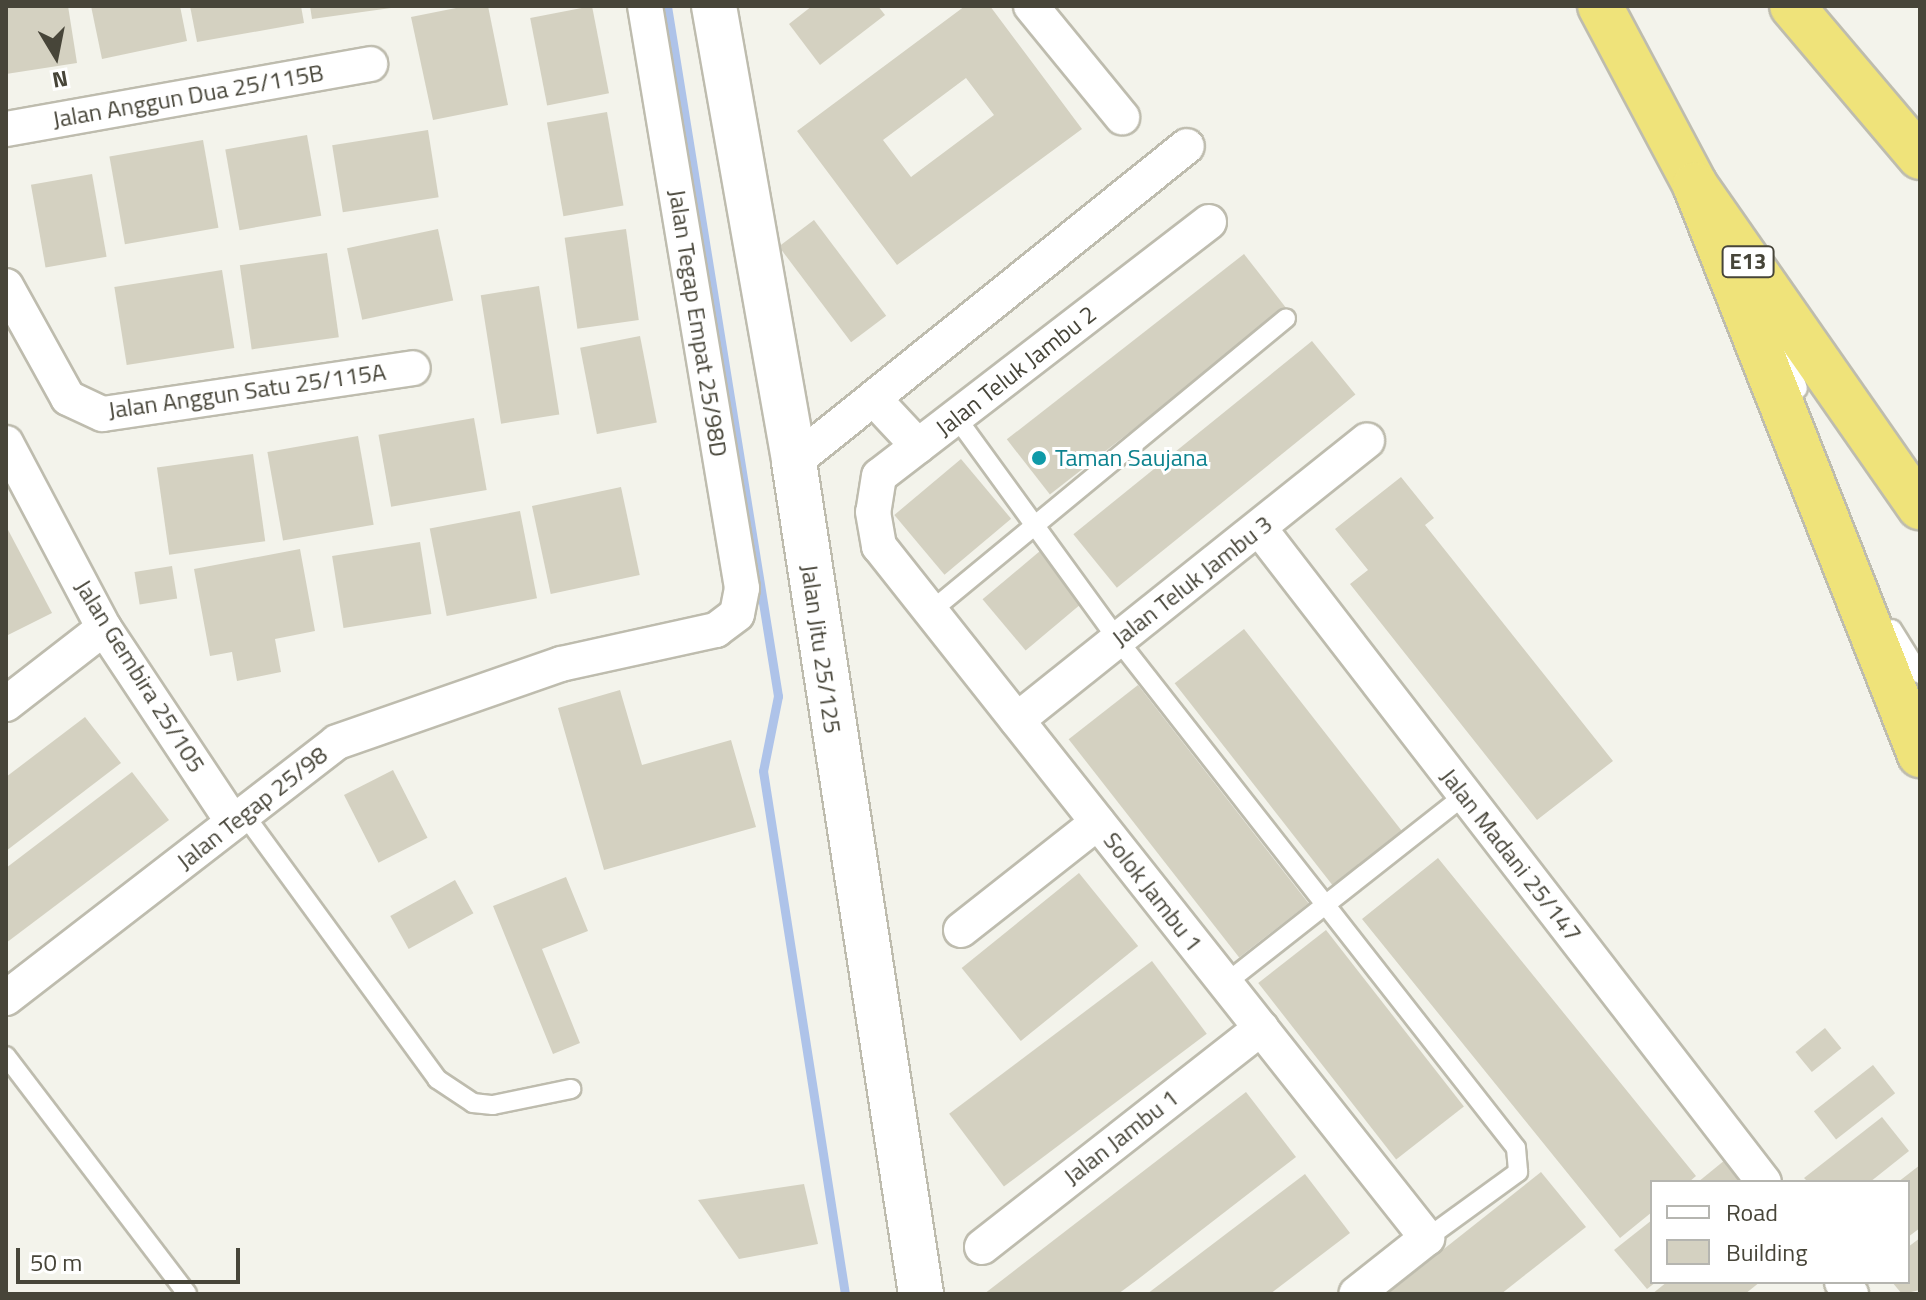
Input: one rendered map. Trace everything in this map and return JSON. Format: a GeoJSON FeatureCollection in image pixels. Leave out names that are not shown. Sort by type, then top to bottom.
{"type":"FeatureCollection","features":[{"type":"Feature","properties":{"kind":"highway","name":"E13"},"geometry":{"type":"LineString","coordinates":[[1600,6],[1695,185],[1920,507]]}},
{"type":"Feature","properties":{"kind":"highway"},"geometry":{"type":"LineString","coordinates":[[1792,6],[1868,91],[1920,157]]}},
{"type":"Feature","properties":{"kind":"highway"},"geometry":{"type":"LineString","coordinates":[[1868,91],[1920,122]]}},
{"type":"Feature","properties":{"kind":"highway"},"geometry":{"type":"LineString","coordinates":[[1695,185],[1920,755]]}},
{"type":"Feature","properties":{"kind":"street","name":"Jalan Tegap Empat 25/98D"},"geometry":{"type":"LineString","coordinates":[[645,6],[742,588],[737,614],[716,630]]}},
{"type":"Feature","properties":{"kind":"street","name":"Jalan Jitu 25/125"},"geometry":{"type":"LineString","coordinates":[[714,6],[794,462],[921,1294]]}},
{"type":"Feature","properties":{"kind":"street"},"geometry":{"type":"LineString","coordinates":[[1031,6],[1122,117]]}},
{"type":"Feature","properties":{"kind":"street","name":"Jalan Anggun Dua 25/115B"},"geometry":{"type":"LineString","coordinates":[[6,129],[370,64]]}},
{"type":"Feature","properties":{"kind":"street"},"geometry":{"type":"LineString","coordinates":[[794,462],[875,400],[1187,146]]}},
{"type":"Feature","properties":{"kind":"street","name":"Jalan Teluk Jambu 2"},"geometry":{"type":"LineString","coordinates":[[879,546],[873,512],[879,476],[1209,222]]}},
{"type":"Feature","properties":{"kind":"street","name":"Jalan Anggun Satu 25/115A"},"geometry":{"type":"LineString","coordinates":[[6,286],[68,398],[103,414],[413,368]]}},
{"type":"Feature","properties":{"kind":"street"},"geometry":{"type":"LineString","coordinates":[[875,400],[918,446]]}},
{"type":"Feature","properties":{"kind":"street","name":"Jalan Teluk Jambu 3"},"geometry":{"type":"LineString","coordinates":[[1017,720],[1367,441]]}},
{"type":"Feature","properties":{"kind":"street","name":"Jalan Gembira 25/105"},"geometry":{"type":"LineString","coordinates":[[6,443],[104,628],[238,818]]}},
{"type":"Feature","properties":{"kind":"street","name":"Jalan Madani 25/147"},"geometry":{"type":"LineString","coordinates":[[1259,528],[1762,1180]]}},
{"type":"Feature","properties":{"kind":"street","name":"Solok Jambu 1"},"geometry":{"type":"LineString","coordinates":[[879,546],[1427,1238]]}},
{"type":"Feature","properties":{"kind":"street"},"geometry":{"type":"LineString","coordinates":[[6,704],[104,628]]}},
{"type":"Feature","properties":{"kind":"street","name":"Jalan Tegap 25/98"},"geometry":{"type":"LineString","coordinates":[[6,998],[337,742],[561,664],[716,630]]}},
{"type":"Feature","properties":{"kind":"street"},"geometry":{"type":"LineString","coordinates":[[961,930],[1098,822]]}},
{"type":"Feature","properties":{"kind":"street","name":"Jalan Jambu 1"},"geometry":{"type":"LineString","coordinates":[[982,1247],[1261,1028]]}},
{"type":"Feature","properties":{"kind":"street"},"geometry":{"type":"LineString","coordinates":[[1356,1294],[1427,1238]]}},
{"type":"Feature","properties":{"kind":"lane"},"geometry":{"type":"LineString","coordinates":[[1759,277],[1898,645],[1920,674]]}},
{"type":"Feature","properties":{"kind":"lane"},"geometry":{"type":"LineString","coordinates":[[931,611],[1286,318]]}},
{"type":"Feature","properties":{"kind":"lane"},"geometry":{"type":"LineString","coordinates":[[956,417],[1118,640],[1516,1148],[1518,1172],[1427,1238]]}},
{"type":"Feature","properties":{"kind":"lane"},"geometry":{"type":"LineString","coordinates":[[1226,983],[1465,795]]}},
{"type":"Feature","properties":{"kind":"lane"},"geometry":{"type":"LineString","coordinates":[[238,818],[437,1079],[473,1103],[493,1105],[571,1089]]}},
{"type":"Feature","properties":{"kind":"lane"},"geometry":{"type":"LineString","coordinates":[[6,1056],[187,1294]]}},
{"type":"Feature","properties":{"kind":"building"},"geometry":{"type":"Polygon","coordinates":[[[6,6],[68,6],[77,63],[6,74],[6,6]]]}},
{"type":"Feature","properties":{"kind":"building"},"geometry":{"type":"Polygon","coordinates":[[[91,6],[180,6],[187,41],[102,59],[91,6]]]}},
{"type":"Feature","properties":{"kind":"building"},"geometry":{"type":"Polygon","coordinates":[[[190,6],[301,6],[304,23],[197,42],[190,6]]]}},
{"type":"Feature","properties":{"kind":"building"},"geometry":{"type":"Polygon","coordinates":[[[310,6],[391,6],[391,8],[312,19],[310,6]]]}},
{"type":"Feature","properties":{"kind":"building"},"geometry":{"type":"Polygon","coordinates":[[[466,6],[488,6],[508,105],[433,120],[411,17],[466,6]]]}},
{"type":"Feature","properties":{"kind":"building"},"geometry":{"type":"Polygon","coordinates":[[[592,6],[609,93],[547,105],[530,18],[592,6]]]}},
{"type":"Feature","properties":{"kind":"building"},"geometry":{"type":"Polygon","coordinates":[[[812,6],[878,6],[885,15],[820,65],[789,24],[812,6]]]}},
{"type":"Feature","properties":{"kind":"building"},"geometry":{"type":"Polygon","coordinates":[[[965,6],[990,6],[1082,129],[897,265],[797,131],[965,6]],[[966,78],[883,140],[911,177],[994,115],[966,78]]]}},
{"type":"Feature","properties":{"kind":"building"},"geometry":{"type":"Polygon","coordinates":[[[607,112],[623,206],[563,216],[547,123],[607,112]]]}},
{"type":"Feature","properties":{"kind":"building"},"geometry":{"type":"Polygon","coordinates":[[[428,130],[439,197],[343,212],[332,145],[428,130]]]}},
{"type":"Feature","properties":{"kind":"building"},"geometry":{"type":"Polygon","coordinates":[[[307,135],[321,216],[240,230],[225,149],[307,135]]]}},
{"type":"Feature","properties":{"kind":"building"},"geometry":{"type":"Polygon","coordinates":[[[203,140],[218,228],[125,244],[109,156],[203,140]]]}},
{"type":"Feature","properties":{"kind":"building"},"geometry":{"type":"Polygon","coordinates":[[[92,174],[107,257],[46,267],[31,185],[92,174]]]}},
{"type":"Feature","properties":{"kind":"building"},"geometry":{"type":"Polygon","coordinates":[[[814,220],[886,316],[851,342],[779,246],[814,220]]]}},
{"type":"Feature","properties":{"kind":"building"},"geometry":{"type":"Polygon","coordinates":[[[438,229],[453,300],[362,320],[347,248],[438,229]]]}},
{"type":"Feature","properties":{"kind":"building"},"geometry":{"type":"Polygon","coordinates":[[[626,229],[639,320],[577,329],[565,238],[626,229]]]}},
{"type":"Feature","properties":{"kind":"building"},"geometry":{"type":"Polygon","coordinates":[[[327,253],[339,337],[252,349],[240,265],[327,253]]]}},
{"type":"Feature","properties":{"kind":"building"},"geometry":{"type":"Polygon","coordinates":[[[1244,254],[1287,309],[1050,494],[1007,439],[1244,254]]]}},
{"type":"Feature","properties":{"kind":"building"},"geometry":{"type":"Polygon","coordinates":[[[222,270],[234,348],[127,365],[114,287],[222,270]]]}},
{"type":"Feature","properties":{"kind":"building"},"geometry":{"type":"Polygon","coordinates":[[[539,286],[559,414],[501,424],[481,295],[539,286]]]}},
{"type":"Feature","properties":{"kind":"building"},"geometry":{"type":"Polygon","coordinates":[[[640,336],[657,422],[597,434],[580,348],[640,336]]]}},
{"type":"Feature","properties":{"kind":"building"},"geometry":{"type":"Polygon","coordinates":[[[1312,341],[1355,395],[1117,588],[1073,534],[1312,341]]]}},
{"type":"Feature","properties":{"kind":"building"},"geometry":{"type":"Polygon","coordinates":[[[474,418],[487,490],[391,507],[378,435],[474,418]]]}},
{"type":"Feature","properties":{"kind":"building"},"geometry":{"type":"Polygon","coordinates":[[[358,436],[374,525],[283,541],[267,452],[358,436]]]}},
{"type":"Feature","properties":{"kind":"building"},"geometry":{"type":"Polygon","coordinates":[[[253,454],[265,541],[169,555],[157,467],[253,454]]]}},
{"type":"Feature","properties":{"kind":"building"},"geometry":{"type":"Polygon","coordinates":[[[961,459],[1011,519],[944,575],[894,515],[961,459]]]}},
{"type":"Feature","properties":{"kind":"building"},"geometry":{"type":"Polygon","coordinates":[[[1401,477],[1434,518],[1425,525],[1613,761],[1537,820],[1350,584],[1368,570],[1335,529],[1401,477]]]}},
{"type":"Feature","properties":{"kind":"building"},"geometry":{"type":"Polygon","coordinates":[[[621,487],[640,575],[551,594],[532,506],[621,487]]]}},
{"type":"Feature","properties":{"kind":"building"},"geometry":{"type":"Polygon","coordinates":[[[520,511],[537,598],[447,616],[430,529],[520,511]]]}},
{"type":"Feature","properties":{"kind":"building"},"geometry":{"type":"Polygon","coordinates":[[[6,526],[52,613],[6,636],[6,526]]]}},
{"type":"Feature","properties":{"kind":"building"},"geometry":{"type":"Polygon","coordinates":[[[420,542],[431,614],[344,628],[332,556],[420,542]]]}},
{"type":"Feature","properties":{"kind":"building"},"geometry":{"type":"Polygon","coordinates":[[[300,549],[315,631],[275,639],[281,672],[237,681],[232,652],[210,656],[194,569],[300,549]]]}},
{"type":"Feature","properties":{"kind":"building"},"geometry":{"type":"Polygon","coordinates":[[[1040,551],[1083,602],[1026,651],[983,599],[1040,551]]]}},
{"type":"Feature","properties":{"kind":"building"},"geometry":{"type":"Polygon","coordinates":[[[172,566],[177,599],[140,605],[134,572],[172,566]]]}},
{"type":"Feature","properties":{"kind":"building"},"geometry":{"type":"Polygon","coordinates":[[[1244,629],[1403,833],[1334,887],[1175,683],[1244,629]]]}},
{"type":"Feature","properties":{"kind":"building"},"geometry":{"type":"Polygon","coordinates":[[[1138,685],[1309,903],[1239,957],[1069,739],[1138,685]]]}},
{"type":"Feature","properties":{"kind":"building"},"geometry":{"type":"Polygon","coordinates":[[[620,690],[642,765],[731,740],[756,827],[604,870],[558,708],[620,690]]]}},
{"type":"Feature","properties":{"kind":"building"},"geometry":{"type":"Polygon","coordinates":[[[85,717],[121,763],[6,851],[6,777],[85,717]]]}},
{"type":"Feature","properties":{"kind":"building"},"geometry":{"type":"Polygon","coordinates":[[[393,770],[428,838],[378,863],[344,795],[393,770]]]}},
{"type":"Feature","properties":{"kind":"building"},"geometry":{"type":"Polygon","coordinates":[[[132,772],[169,820],[6,943],[6,868],[132,772]]]}},
{"type":"Feature","properties":{"kind":"building"},"geometry":{"type":"Polygon","coordinates":[[[1438,858],[1696,1176],[1691,1180],[1650,1180],[1650,1214],[1620,1238],[1362,919],[1438,858]]]}},
{"type":"Feature","properties":{"kind":"building"},"geometry":{"type":"Polygon","coordinates":[[[1079,873],[1138,946],[1021,1041],[962,968],[1079,873]]]}},
{"type":"Feature","properties":{"kind":"building"},"geometry":{"type":"Polygon","coordinates":[[[566,877],[588,931],[542,949],[580,1043],[553,1054],[493,906],[566,877]]]}},
{"type":"Feature","properties":{"kind":"building"},"geometry":{"type":"Polygon","coordinates":[[[455,880],[473,913],[409,949],[390,916],[455,880]]]}},
{"type":"Feature","properties":{"kind":"building"},"geometry":{"type":"Polygon","coordinates":[[[1326,930],[1464,1107],[1396,1159],[1258,983],[1326,930]]]}},
{"type":"Feature","properties":{"kind":"building"},"geometry":{"type":"Polygon","coordinates":[[[1152,961],[1207,1034],[1004,1187],[949,1114],[1152,961]]]}},
{"type":"Feature","properties":{"kind":"building"},"geometry":{"type":"Polygon","coordinates":[[[1825,1028],[1841,1048],[1812,1072],[1795,1052],[1825,1028]]]}},
{"type":"Feature","properties":{"kind":"building"},"geometry":{"type":"Polygon","coordinates":[[[1873,1065],[1895,1093],[1836,1140],[1814,1111],[1873,1065]]]}},
{"type":"Feature","properties":{"kind":"building"},"geometry":{"type":"Polygon","coordinates":[[[1246,1092],[1296,1157],[1137,1280],[1118,1294],[984,1294],[1246,1092]]]}},
{"type":"Feature","properties":{"kind":"building"},"geometry":{"type":"Polygon","coordinates":[[[1882,1117],[1909,1151],[1873,1180],[1804,1178],[1882,1117]]]}},
{"type":"Feature","properties":{"kind":"building"},"geometry":{"type":"Polygon","coordinates":[[[1725,1160],[1741,1180],[1700,1180],[1725,1160]]]}},
{"type":"Feature","properties":{"kind":"building"},"geometry":{"type":"Polygon","coordinates":[[[1920,1165],[1920,1228],[1910,1236],[1910,1180],[1901,1180],[1920,1165]]]}},
{"type":"Feature","properties":{"kind":"building"},"geometry":{"type":"Polygon","coordinates":[[[1541,1172],[1586,1227],[1501,1294],[1387,1294],[1541,1172]]]}},
{"type":"Feature","properties":{"kind":"building"},"geometry":{"type":"Polygon","coordinates":[[[1305,1174],[1350,1233],[1270,1294],[1147,1294],[1305,1174]]]}},
{"type":"Feature","properties":{"kind":"building"},"geometry":{"type":"Polygon","coordinates":[[[804,1184],[818,1244],[739,1259],[698,1200],[804,1184]]]}},
{"type":"Feature","properties":{"kind":"building"},"geometry":{"type":"Polygon","coordinates":[[[1650,1222],[1650,1284],[1653,1284],[1647,1289],[1614,1250],[1650,1222]]]}},
{"type":"Feature","properties":{"kind":"building"},"geometry":{"type":"Polygon","coordinates":[[[1920,1238],[1920,1290],[1902,1294],[1894,1284],[1910,1284],[1910,1246],[1920,1238]]]}},
{"type":"Feature","properties":{"kind":"building"},"geometry":{"type":"Polygon","coordinates":[[[1664,1284],[1758,1284],[1745,1294],[1652,1294],[1664,1284]]]}},
{"type":"Feature","properties":{"kind":"waterway"},"geometry":{"type":"LineString","coordinates":[[667,6],[778,696],[763,771],[845,1294]]}},
{"type":"Feature","properties":{"kind":"place","name":"Taman Saujana"},"geometry":{"type":"Point","coordinates":[1039,458]}}]}
